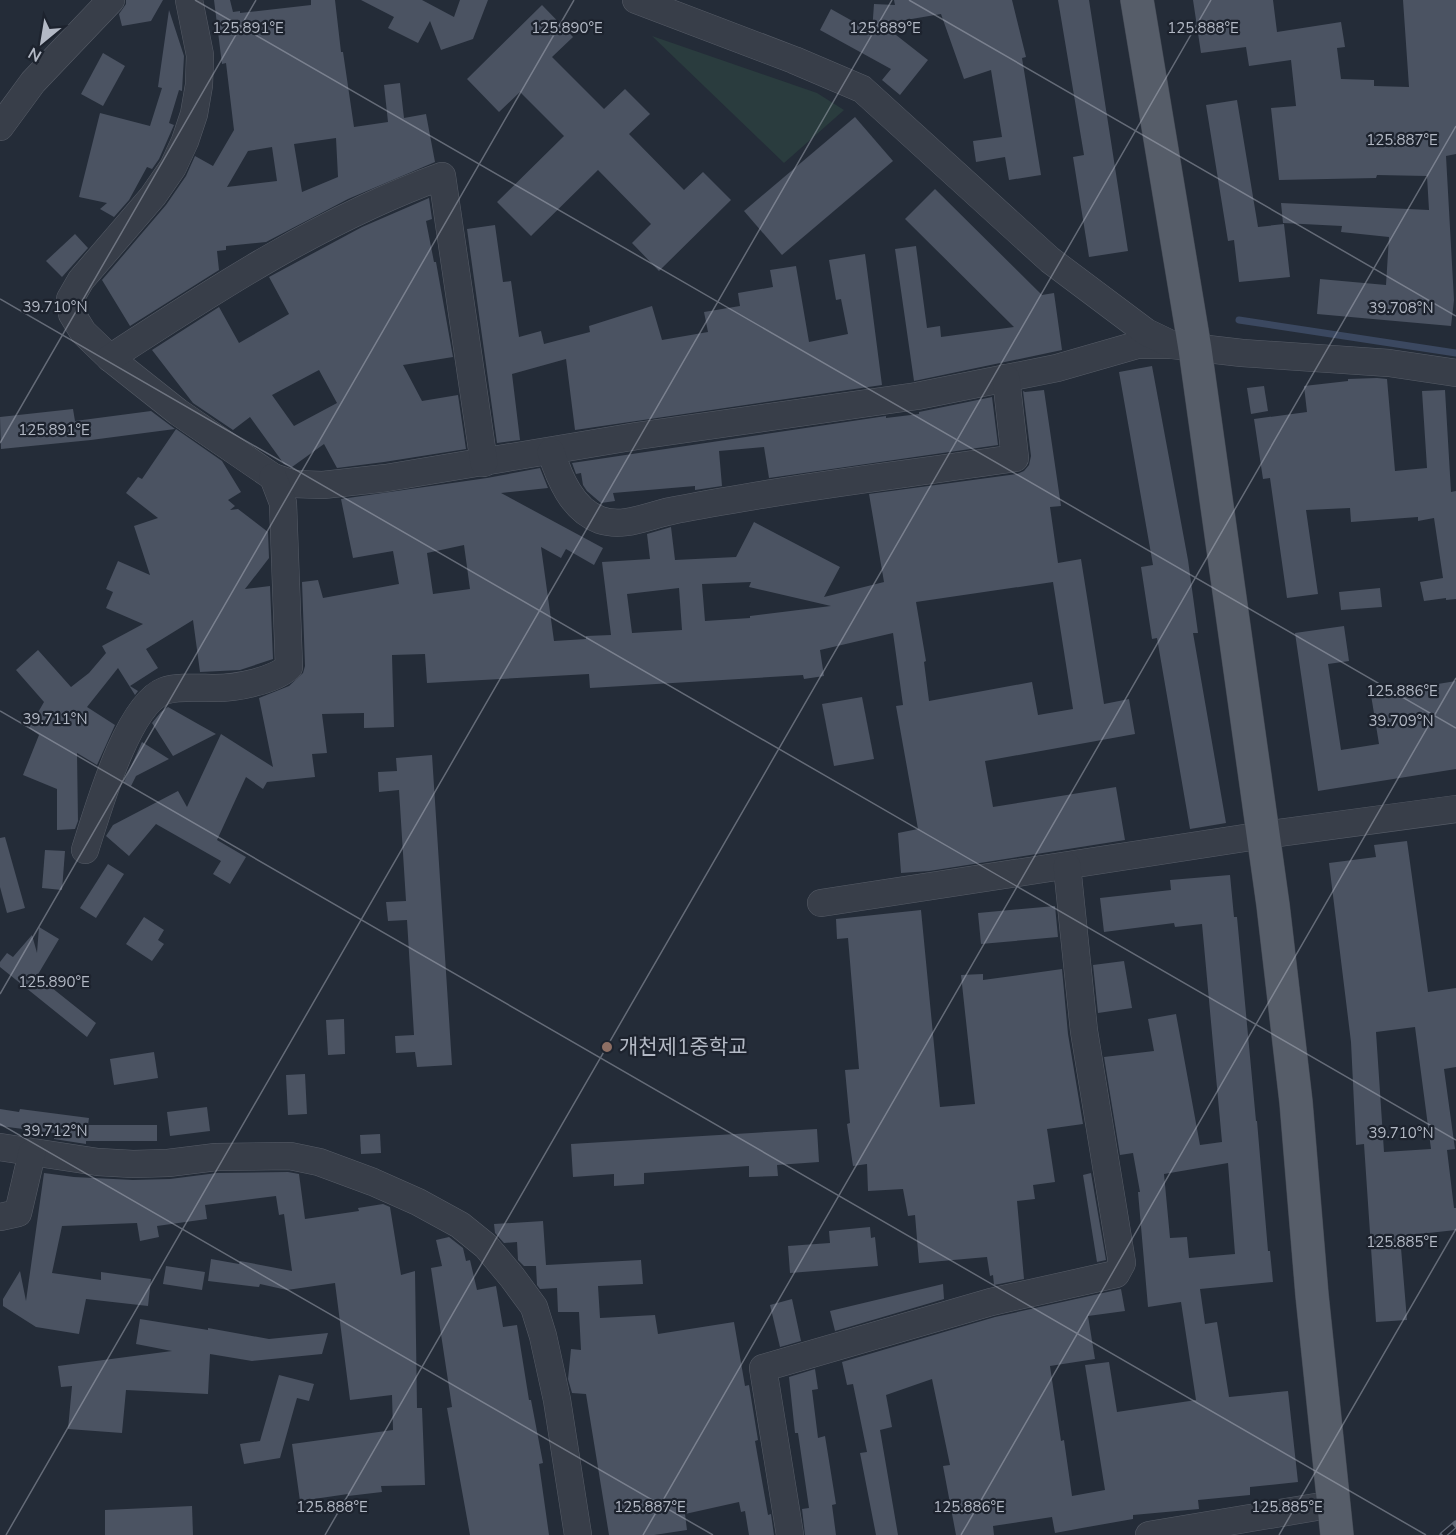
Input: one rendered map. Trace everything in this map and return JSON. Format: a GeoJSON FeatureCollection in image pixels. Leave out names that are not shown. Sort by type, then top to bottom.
{"type":"FeatureCollection","features":[{"type":"Feature","properties":{"kind":"main road"},"geometry":{"type":"LineString","coordinates":[[1137,0],[1184,347],[1264,836],[1296,1102],[1312,1295],[1336,1520]]}},
{"type":"Feature","properties":{"kind":"street"},"geometry":{"type":"LineString","coordinates":[[0,127],[33,82],[111,0]]}},
{"type":"Feature","properties":{"kind":"street"},"geometry":{"type":"LineString","coordinates":[[189,0],[200,55],[199,85],[194,114],[185,141],[173,167],[153,196],[131,225],[81,280],[70,299],[72,314],[83,332],[110,358],[178,412],[273,477],[294,484],[323,485],[359,482],[637,436],[917,396],[1057,368],[1137,345],[1389,363],[1456,373]]}},
{"type":"Feature","properties":{"kind":"street"},"geometry":{"type":"LineString","coordinates":[[636,0],[862,89],[1050,260],[1146,332],[1184,347]]}},
{"type":"Feature","properties":{"kind":"street"},"geometry":{"type":"LineString","coordinates":[[110,358],[206,296],[357,210],[442,176],[484,463]]}},
{"type":"Feature","properties":{"kind":"street"},"geometry":{"type":"LineString","coordinates":[[551,452],[559,475],[572,497],[585,512],[597,519],[615,524],[622,523],[745,497],[1015,458],[1006,378]]}},
{"type":"Feature","properties":{"kind":"street"},"geometry":{"type":"LineString","coordinates":[[85,850],[106,787],[127,735],[147,705],[164,691],[235,687],[281,674],[289,668],[283,503],[273,477]]}},
{"type":"Feature","properties":{"kind":"street"},"geometry":{"type":"LineString","coordinates":[[821,903],[1456,809]]}},
{"type":"Feature","properties":{"kind":"street"},"geometry":{"type":"LineString","coordinates":[[790,1535],[763,1368],[991,1302],[1116,1274],[1122,1263],[1084,1031],[1067,866]]}},
{"type":"Feature","properties":{"kind":"street"},"geometry":{"type":"LineString","coordinates":[[0,1148],[98,1162],[134,1164],[168,1163],[216,1157],[290,1156],[319,1162],[373,1182],[418,1202],[460,1225],[486,1246],[512,1276],[534,1307],[557,1400],[578,1535]]}},
{"type":"Feature","properties":{"kind":"street"},"geometry":{"type":"LineString","coordinates":[[0,1217],[18,1213],[32,1153]]}},
{"type":"Feature","properties":{"kind":"street"},"geometry":{"type":"LineString","coordinates":[[1149,1535],[1336,1520]]}},
{"type":"Feature","properties":{"kind":"shaded area"},"geometry":{"type":"Polygon","coordinates":[[[652,36],[817,93],[844,110],[784,163],[652,36]]]}},
{"type":"Feature","properties":{"kind":"building"},"geometry":{"type":"Polygon","coordinates":[[[126,0],[163,0],[151,21],[122,26],[119,14],[126,0]]]}},
{"type":"Feature","properties":{"kind":"building"},"geometry":{"type":"Polygon","coordinates":[[[214,0],[230,0],[233,12],[240,11],[240,13],[311,5],[311,0],[335,0],[354,127],[388,122],[384,85],[400,83],[404,118],[426,114],[435,162],[348,199],[266,242],[226,246],[226,250],[217,251],[219,270],[130,326],[102,280],[166,205],[186,176],[195,156],[213,166],[234,130],[226,63],[222,64],[214,0]],[[336,138],[294,144],[302,192],[338,177],[336,138]],[[272,147],[248,151],[227,187],[277,181],[272,147]]]}},
{"type":"Feature","properties":{"kind":"building"},"geometry":{"type":"Polygon","coordinates":[[[361,0],[422,0],[454,17],[460,0],[488,0],[473,39],[441,50],[430,21],[418,43],[388,28],[394,17],[361,0]]]}},
{"type":"Feature","properties":{"kind":"building"},"geometry":{"type":"Polygon","coordinates":[[[894,0],[1012,0],[1026,57],[1022,58],[1041,175],[1009,180],[1005,157],[976,162],[973,141],[1002,137],[991,70],[964,79],[941,14],[882,24],[928,60],[900,95],[882,80],[891,69],[820,30],[831,9],[872,32],[874,4],[895,5],[894,0]]]}},
{"type":"Feature","properties":{"kind":"building"},"geometry":{"type":"Polygon","coordinates":[[[1058,0],[1089,0],[1128,251],[1089,257],[1073,157],[1084,155],[1058,0]]]}},
{"type":"Feature","properties":{"kind":"building"},"geometry":{"type":"Polygon","coordinates":[[[1193,0],[1273,0],[1277,32],[1341,22],[1345,47],[1337,48],[1341,79],[1374,80],[1374,86],[1409,87],[1403,0],[1456,0],[1456,154],[1446,156],[1454,300],[1451,326],[1317,314],[1320,279],[1386,285],[1389,237],[1341,232],[1342,226],[1283,223],[1281,203],[1429,210],[1427,176],[1377,175],[1376,178],[1279,180],[1271,108],[1296,106],[1291,60],[1249,66],[1246,47],[1201,53],[1193,0]]]}},
{"type":"Feature","properties":{"kind":"building"},"geometry":{"type":"Polygon","coordinates":[[[542,5],[573,37],[552,57],[604,109],[625,89],[650,114],[629,134],[684,190],[703,172],[731,200],[659,271],[632,243],[651,224],[598,170],[531,236],[497,202],[564,136],[520,92],[499,112],[467,79],[542,5]]]}},
{"type":"Feature","properties":{"kind":"building"},"geometry":{"type":"Polygon","coordinates":[[[169,10],[184,56],[182,91],[179,90],[169,123],[174,125],[159,159],[152,169],[147,167],[129,200],[114,217],[100,209],[107,203],[79,197],[100,113],[150,126],[162,88],[158,87],[169,10]]]}},
{"type":"Feature","properties":{"kind":"building"},"geometry":{"type":"Polygon","coordinates":[[[103,53],[125,66],[103,106],[81,94],[103,53]]]}},
{"type":"Feature","properties":{"kind":"building"},"geometry":{"type":"Polygon","coordinates":[[[1237,100],[1258,227],[1284,224],[1290,277],[1239,282],[1234,240],[1228,241],[1206,105],[1237,100]]]}},
{"type":"Feature","properties":{"kind":"building"},"geometry":{"type":"Polygon","coordinates":[[[855,117],[893,161],[782,255],[744,211],[855,117]]]}},
{"type":"Feature","properties":{"kind":"building"},"geometry":{"type":"Polygon","coordinates":[[[935,189],[1042,295],[1054,293],[1062,350],[914,381],[895,249],[916,246],[927,328],[940,326],[941,337],[1014,327],[905,219],[935,189]]]}},
{"type":"Feature","properties":{"kind":"building"},"geometry":{"type":"Polygon","coordinates":[[[429,198],[432,219],[426,221],[434,262],[436,262],[453,357],[403,365],[422,401],[458,395],[466,449],[337,468],[324,444],[292,467],[284,464],[250,417],[233,430],[193,403],[152,350],[219,307],[239,343],[289,314],[269,277],[362,227],[429,198]],[[319,370],[272,395],[294,426],[337,403],[319,370]]]}},
{"type":"Feature","properties":{"kind":"building"},"geometry":{"type":"Polygon","coordinates":[[[495,225],[503,282],[511,281],[519,337],[541,331],[544,344],[590,332],[589,326],[652,306],[662,340],[708,332],[704,312],[740,306],[738,293],[773,287],[770,270],[796,266],[809,342],[848,334],[841,299],[836,300],[829,260],[865,254],[882,385],[575,430],[566,359],[512,374],[520,440],[497,443],[467,229],[495,225]]]}},
{"type":"Feature","properties":{"kind":"building"},"geometry":{"type":"Polygon","coordinates":[[[75,234],[88,248],[62,277],[46,261],[75,234]]]}},
{"type":"Feature","properties":{"kind":"building"},"geometry":{"type":"Polygon","coordinates":[[[1152,366],[1188,560],[1198,633],[1193,633],[1226,823],[1190,829],[1157,638],[1152,639],[1141,567],[1153,565],[1119,372],[1152,366]]]}},
{"type":"Feature","properties":{"kind":"building"},"geometry":{"type":"Polygon","coordinates":[[[1348,379],[1387,379],[1395,471],[1427,468],[1422,391],[1445,390],[1451,492],[1456,491],[1456,599],[1424,601],[1420,582],[1443,578],[1434,518],[1418,521],[1418,517],[1351,522],[1350,508],[1306,510],[1318,594],[1287,598],[1270,478],[1263,479],[1254,419],[1307,412],[1304,386],[1348,381],[1348,379]]]}},
{"type":"Feature","properties":{"kind":"building"},"geometry":{"type":"Polygon","coordinates":[[[1264,386],[1268,411],[1251,414],[1247,388],[1264,386]]]}},
{"type":"Feature","properties":{"kind":"building"},"geometry":{"type":"Polygon","coordinates":[[[1044,390],[1061,506],[1050,507],[1058,563],[1081,559],[1104,704],[1129,699],[1135,734],[985,761],[993,807],[1116,787],[1125,840],[929,871],[901,873],[898,833],[918,829],[896,706],[903,705],[893,633],[820,650],[824,676],[804,679],[803,675],[590,688],[589,674],[427,683],[425,654],[392,655],[394,727],[364,728],[364,713],[322,714],[327,753],[312,754],[315,777],[267,782],[263,789],[246,777],[217,840],[246,857],[230,884],[213,874],[221,861],[156,824],[129,856],[106,836],[113,825],[178,791],[187,807],[221,734],[273,767],[259,698],[289,686],[303,673],[305,666],[302,582],[318,580],[323,598],[399,584],[393,551],[353,558],[341,499],[540,468],[548,488],[501,493],[603,548],[594,565],[566,549],[561,558],[541,547],[554,641],[586,639],[586,636],[611,635],[602,562],[650,559],[647,534],[671,527],[675,560],[736,557],[754,522],[840,567],[824,597],[884,582],[869,494],[1017,474],[1024,471],[1029,465],[1031,456],[1023,391],[1044,390]],[[464,545],[427,553],[433,594],[470,589],[464,545]],[[751,582],[702,584],[705,621],[750,618],[750,616],[831,606],[749,587],[751,582]],[[1053,582],[916,602],[926,661],[924,662],[929,701],[1032,682],[1038,715],[1073,709],[1053,582]],[[679,588],[627,594],[632,633],[682,630],[679,588]]]}},
{"type":"Feature","properties":{"kind":"building"},"geometry":{"type":"Polygon","coordinates":[[[992,397],[998,445],[769,478],[764,447],[719,451],[722,486],[695,490],[695,486],[613,493],[615,501],[601,503],[587,491],[583,485],[581,473],[576,474],[572,463],[886,416],[886,418],[919,414],[919,412],[992,397]]]}},
{"type":"Feature","properties":{"kind":"building"},"geometry":{"type":"Polygon","coordinates":[[[73,409],[75,421],[151,411],[175,429],[1,449],[0,417],[73,409]]]}},
{"type":"Feature","properties":{"kind":"building"},"geometry":{"type":"Polygon","coordinates":[[[176,429],[222,461],[241,492],[228,500],[235,506],[230,510],[238,509],[268,532],[269,558],[245,589],[270,586],[273,659],[240,670],[200,672],[193,620],[146,649],[158,668],[130,686],[138,691],[135,695],[118,668],[87,707],[115,725],[97,765],[77,753],[78,821],[75,829],[57,830],[57,789],[23,775],[39,735],[29,728],[44,702],[16,670],[38,650],[71,687],[89,673],[106,653],[102,646],[143,624],[106,608],[113,592],[106,589],[118,561],[150,575],[134,526],[158,518],[126,493],[138,477],[142,479],[176,429]]]}},
{"type":"Feature","properties":{"kind":"building"},"geometry":{"type":"Polygon","coordinates":[[[1380,588],[1382,607],[1341,610],[1339,592],[1380,588]]]}},
{"type":"Feature","properties":{"kind":"building"},"geometry":{"type":"Polygon","coordinates":[[[1344,626],[1349,661],[1328,664],[1341,750],[1379,744],[1371,695],[1456,681],[1456,769],[1318,791],[1295,633],[1344,626]]]}},
{"type":"Feature","properties":{"kind":"building"},"geometry":{"type":"Polygon","coordinates":[[[862,697],[874,759],[834,766],[822,704],[862,697]]]}},
{"type":"Feature","properties":{"kind":"building"},"geometry":{"type":"Polygon","coordinates":[[[168,707],[216,734],[173,756],[152,723],[168,707]]]}},
{"type":"Feature","properties":{"kind":"building"},"geometry":{"type":"Polygon","coordinates":[[[142,742],[169,759],[136,776],[131,786],[124,782],[142,742]]]}},
{"type":"Feature","properties":{"kind":"building"},"geometry":{"type":"Polygon","coordinates":[[[432,755],[452,1065],[417,1067],[415,1052],[396,1053],[395,1036],[414,1035],[407,920],[388,921],[386,902],[406,901],[399,790],[379,792],[378,772],[397,771],[396,758],[432,755]]]}},
{"type":"Feature","properties":{"kind":"building"},"geometry":{"type":"Polygon","coordinates":[[[5,837],[25,908],[7,913],[0,887],[0,838],[5,837]]]}},
{"type":"Feature","properties":{"kind":"building"},"geometry":{"type":"Polygon","coordinates":[[[1407,841],[1428,992],[1456,988],[1456,1067],[1444,1069],[1455,1149],[1447,1150],[1454,1208],[1456,1208],[1456,1230],[1400,1236],[1407,1320],[1376,1322],[1364,1144],[1356,1145],[1351,1042],[1329,863],[1376,857],[1374,845],[1407,841]],[[1415,1027],[1376,1032],[1384,1152],[1431,1149],[1415,1027]]]}},
{"type":"Feature","properties":{"kind":"building"},"geometry":{"type":"Polygon","coordinates":[[[45,850],[65,851],[62,890],[42,888],[45,850]]]}},
{"type":"Feature","properties":{"kind":"building"},"geometry":{"type":"Polygon","coordinates":[[[108,864],[124,874],[96,918],[80,908],[108,864]]]}},
{"type":"Feature","properties":{"kind":"building"},"geometry":{"type":"Polygon","coordinates":[[[1230,875],[1234,917],[1237,917],[1268,1251],[1270,1251],[1273,1282],[1200,1289],[1205,1324],[1217,1322],[1229,1397],[1288,1391],[1298,1482],[1250,1487],[1250,1495],[1198,1500],[1199,1509],[1133,1515],[1133,1519],[1055,1533],[1052,1517],[993,1526],[994,1535],[956,1535],[943,1466],[950,1465],[932,1379],[886,1395],[892,1427],[880,1430],[898,1535],[876,1535],[860,1453],[867,1452],[853,1384],[847,1385],[842,1362],[995,1317],[1121,1289],[1125,1311],[1088,1316],[1095,1359],[1050,1366],[1072,1496],[1105,1490],[1085,1365],[1109,1362],[1117,1412],[1196,1400],[1181,1302],[1148,1307],[1138,1192],[1140,1192],[1133,1153],[1120,1155],[1104,1057],[1154,1051],[1148,1019],[1176,1014],[1200,1145],[1222,1142],[1202,924],[1175,927],[1174,923],[1104,932],[1100,898],[1171,890],[1170,880],[1230,875]],[[1228,1163],[1164,1174],[1170,1238],[1187,1237],[1189,1258],[1235,1254],[1228,1163]]]}},
{"type":"Feature","properties":{"kind":"building"},"geometry":{"type":"Polygon","coordinates":[[[1055,906],[1058,937],[981,944],[978,913],[1055,906]]]}},
{"type":"Feature","properties":{"kind":"building"},"geometry":{"type":"Polygon","coordinates":[[[921,910],[940,1107],[975,1104],[961,975],[983,974],[983,980],[1062,969],[1068,1034],[1083,1124],[1047,1129],[1055,1182],[1033,1185],[1035,1199],[1017,1201],[1024,1279],[994,1285],[987,1257],[919,1263],[915,1215],[908,1216],[903,1189],[868,1191],[867,1164],[853,1166],[847,1124],[850,1123],[845,1070],[859,1069],[848,938],[837,939],[836,919],[921,910]]]}},
{"type":"Feature","properties":{"kind":"building"},"geometry":{"type":"Polygon","coordinates":[[[144,917],[164,930],[158,940],[164,944],[152,961],[126,944],[144,917]]]}},
{"type":"Feature","properties":{"kind":"building"},"geometry":{"type":"Polygon","coordinates":[[[39,927],[59,939],[37,976],[96,1023],[87,1037],[0,967],[0,962],[7,953],[13,957],[32,935],[37,953],[39,927]]]}},
{"type":"Feature","properties":{"kind":"building"},"geometry":{"type":"Polygon","coordinates":[[[1124,961],[1132,1008],[1098,1013],[1093,965],[1124,961]]]}},
{"type":"Feature","properties":{"kind":"building"},"geometry":{"type":"Polygon","coordinates":[[[344,1019],[345,1054],[328,1055],[326,1020],[344,1019]]]}},
{"type":"Feature","properties":{"kind":"building"},"geometry":{"type":"Polygon","coordinates":[[[154,1052],[158,1078],[114,1085],[110,1059],[154,1052]]]}},
{"type":"Feature","properties":{"kind":"building"},"geometry":{"type":"Polygon","coordinates":[[[305,1074],[307,1114],[288,1115],[286,1075],[305,1074]]]}},
{"type":"Feature","properties":{"kind":"building"},"geometry":{"type":"Polygon","coordinates":[[[207,1107],[210,1131],[170,1136],[167,1112],[207,1107]]]}},
{"type":"Feature","properties":{"kind":"building"},"geometry":{"type":"Polygon","coordinates":[[[0,1109],[19,1112],[20,1109],[89,1118],[88,1125],[157,1125],[157,1141],[86,1141],[86,1144],[54,1139],[54,1133],[0,1126],[0,1109]]]}},
{"type":"Feature","properties":{"kind":"building"},"geometry":{"type":"Polygon","coordinates":[[[817,1129],[819,1162],[777,1165],[778,1176],[749,1177],[749,1166],[644,1173],[644,1184],[614,1186],[614,1174],[573,1177],[571,1144],[817,1129]]]}},
{"type":"Feature","properties":{"kind":"building"},"geometry":{"type":"Polygon","coordinates":[[[380,1134],[381,1153],[361,1154],[360,1135],[380,1134]]]}},
{"type":"Feature","properties":{"kind":"building"},"geometry":{"type":"Polygon","coordinates":[[[288,1172],[299,1174],[305,1219],[359,1211],[358,1208],[383,1204],[390,1207],[401,1275],[415,1271],[417,1408],[422,1408],[425,1485],[381,1486],[382,1492],[300,1501],[292,1444],[393,1430],[392,1395],[350,1400],[335,1283],[287,1290],[260,1284],[259,1287],[208,1281],[211,1259],[239,1264],[240,1261],[292,1271],[284,1214],[279,1215],[276,1196],[205,1205],[207,1219],[157,1226],[159,1237],[140,1241],[137,1223],[62,1226],[52,1273],[101,1280],[101,1272],[151,1279],[148,1306],[86,1299],[79,1334],[36,1327],[3,1306],[3,1299],[20,1271],[26,1301],[44,1173],[133,1180],[170,1179],[217,1173],[288,1172]]]}},
{"type":"Feature","properties":{"kind":"building"},"geometry":{"type":"Polygon","coordinates":[[[1091,1173],[1106,1260],[1097,1262],[1083,1175],[1091,1173]]]}},
{"type":"Feature","properties":{"kind":"building"},"geometry":{"type":"Polygon","coordinates":[[[543,1221],[546,1265],[641,1260],[643,1284],[598,1286],[600,1318],[655,1315],[658,1334],[734,1322],[745,1386],[749,1385],[758,1440],[755,1441],[768,1515],[771,1514],[774,1535],[749,1535],[745,1511],[741,1512],[739,1502],[685,1514],[687,1530],[654,1535],[609,1535],[586,1394],[572,1393],[568,1379],[571,1349],[581,1350],[579,1312],[558,1312],[557,1288],[540,1289],[537,1285],[536,1266],[524,1266],[518,1260],[517,1242],[504,1243],[495,1233],[494,1224],[543,1221]]]}},
{"type":"Feature","properties":{"kind":"building"},"geometry":{"type":"Polygon","coordinates":[[[870,1227],[871,1238],[875,1237],[878,1266],[790,1273],[788,1246],[830,1243],[829,1231],[870,1227]]]}},
{"type":"Feature","properties":{"kind":"building"},"geometry":{"type":"Polygon","coordinates":[[[449,1237],[463,1248],[466,1261],[470,1260],[477,1290],[496,1286],[503,1327],[517,1325],[529,1400],[531,1400],[543,1463],[539,1464],[549,1535],[470,1535],[447,1408],[452,1407],[431,1268],[442,1266],[436,1240],[449,1237]]]}},
{"type":"Feature","properties":{"kind":"building"},"geometry":{"type":"Polygon","coordinates":[[[166,1266],[205,1272],[202,1290],[163,1284],[166,1266]]]}},
{"type":"Feature","properties":{"kind":"building"},"geometry":{"type":"Polygon","coordinates":[[[943,1284],[944,1299],[835,1331],[830,1311],[943,1284]]]}},
{"type":"Feature","properties":{"kind":"building"},"geometry":{"type":"Polygon","coordinates":[[[792,1299],[801,1341],[780,1347],[770,1305],[792,1299]]]}},
{"type":"Feature","properties":{"kind":"building"},"geometry":{"type":"Polygon","coordinates":[[[140,1319],[269,1339],[328,1333],[322,1354],[252,1361],[210,1354],[208,1394],[126,1390],[122,1433],[68,1429],[72,1386],[61,1387],[58,1366],[172,1351],[136,1344],[140,1319]]]}},
{"type":"Feature","properties":{"kind":"building"},"geometry":{"type":"Polygon","coordinates":[[[815,1369],[818,1389],[812,1390],[818,1438],[825,1436],[836,1504],[832,1505],[836,1535],[805,1535],[802,1509],[809,1508],[798,1433],[795,1433],[789,1377],[815,1369]]]}},
{"type":"Feature","properties":{"kind":"building"},"geometry":{"type":"Polygon","coordinates":[[[279,1375],[314,1384],[309,1401],[297,1398],[280,1458],[244,1464],[240,1444],[260,1441],[279,1375]]]}},
{"type":"Feature","properties":{"kind":"building"},"geometry":{"type":"Polygon","coordinates":[[[192,1506],[193,1535],[105,1535],[105,1510],[192,1506]]]}},
{"type":"Feature","properties":{"kind":"waterway"},"geometry":{"type":"LineString","coordinates":[[1239,320],[1456,353]]}},
{"type":"Feature","properties":{"kind":"railway"},"geometry":{"type":"LineString","coordinates":[[1443,1535],[1456,1524]]}},
{"type":"Feature","properties":{"kind":"place","name":"개천제1중학교"},"geometry":{"type":"Point","coordinates":[607,1047]}}]}
